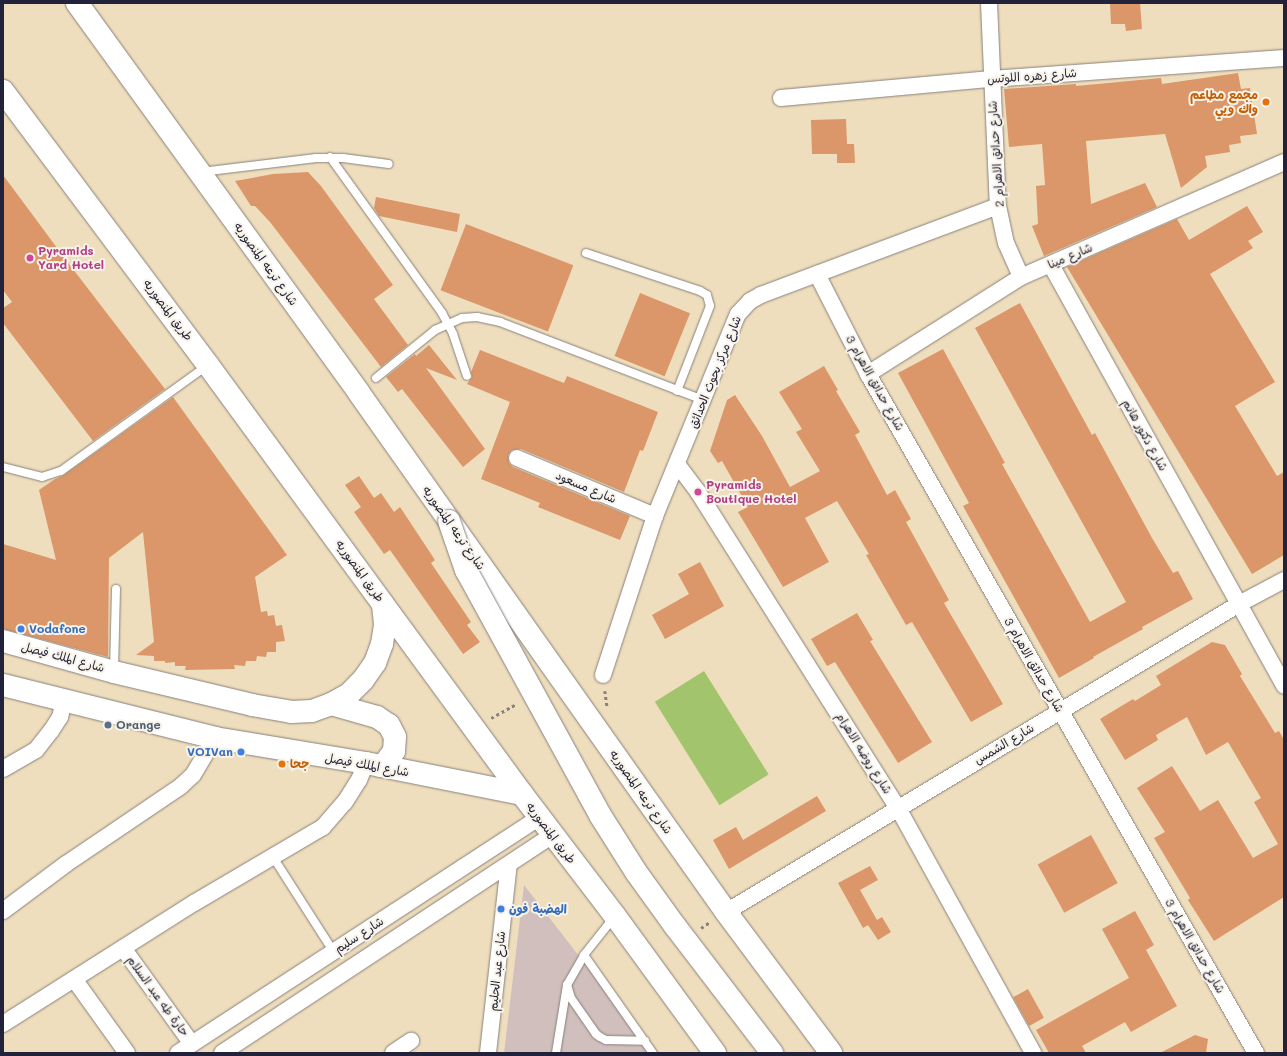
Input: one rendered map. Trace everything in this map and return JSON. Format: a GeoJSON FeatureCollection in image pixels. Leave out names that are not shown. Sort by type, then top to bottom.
{"type":"FeatureCollection","features":[{"type":"Feature","properties":{"kind":"main road","name":"شارع ترعه المنصوريه"},"geometry":{"type":"LineString","coordinates":[[77,3],[449,521],[726,912],[831,1053]]}},
{"type":"Feature","properties":{"kind":"main road","name":"طريق المنصوريه"},"geometry":{"type":"LineString","coordinates":[[3,91],[208,364],[522,794],[615,916],[715,1053]]}},
{"type":"Feature","properties":{"kind":"main road"},"geometry":{"type":"LineString","coordinates":[[449,521],[466,570],[600,815],[636,872],[662,908],[772,1053]]}},
{"type":"Feature","properties":{"kind":"main road","name":"شارع الملك فيصل"},"geometry":{"type":"LineString","coordinates":[[3,641],[114,672],[252,705],[291,712],[312,711],[331,704],[349,694],[363,680],[375,663],[382,644],[385,624],[383,604]]}},
{"type":"Feature","properties":{"kind":"main road","name":"شارع الملك فيصل"},"geometry":{"type":"LineString","coordinates":[[3,685],[215,738],[373,764],[522,794]]}},
{"type":"Feature","properties":{"kind":"main road"},"geometry":{"type":"LineString","coordinates":[[331,704],[377,717],[389,725],[395,737],[394,751],[391,757],[373,764]]}},
{"type":"Feature","properties":{"kind":"street","name":"شارع حدائق الاهرام 2"},"geometry":{"type":"LineString","coordinates":[[989,3],[991,79],[998,206],[1006,242],[1022,276]]}},
{"type":"Feature","properties":{"kind":"street","name":"شارع زهره اللوتس"},"geometry":{"type":"LineString","coordinates":[[781,98],[991,79],[1284,58]]}},
{"type":"Feature","properties":{"kind":"street","name":"شارع مينا"},"geometry":{"type":"LineString","coordinates":[[868,374],[1022,276],[1051,265],[1284,162]]}},
{"type":"Feature","properties":{"kind":"street","name":"شارع مركز بحوث الحدائق"},"geometry":{"type":"LineString","coordinates":[[603,675],[655,516],[729,331],[738,314],[750,301],[761,295],[998,206]]}},
{"type":"Feature","properties":{"kind":"street","name":"شارع دكتور هانم"},"geometry":{"type":"LineString","coordinates":[[1051,265],[1284,686]]}},
{"type":"Feature","properties":{"kind":"street","name":"شارع حدائق الاهرام 3"},"geometry":{"type":"LineString","coordinates":[[818,274],[868,374],[1256,1053]]}},
{"type":"Feature","properties":{"kind":"street","name":"شارع مسعود"},"geometry":{"type":"LineString","coordinates":[[518,458],[655,516]]}},
{"type":"Feature","properties":{"kind":"street","name":"شارع روضه الاهرام"},"geometry":{"type":"LineString","coordinates":[[677,464],[698,492],[898,808],[1033,1053]]}},
{"type":"Feature","properties":{"kind":"street","name":"شارع الشمس"},"geometry":{"type":"LineString","coordinates":[[726,912],[1239,604],[1284,580]]}},
{"type":"Feature","properties":{"kind":"street"},"geometry":{"type":"LineString","coordinates":[[3,769],[36,750],[52,732],[60,718],[64,701]]}},
{"type":"Feature","properties":{"kind":"street"},"geometry":{"type":"LineString","coordinates":[[3,911],[66,864],[181,786],[193,775],[215,738]]}},
{"type":"Feature","properties":{"kind":"street"},"geometry":{"type":"LineString","coordinates":[[3,1024],[123,948],[323,827],[345,802],[358,780],[373,764]]}},
{"type":"Feature","properties":{"kind":"street","name":"شارع سليم"},"geometry":{"type":"LineString","coordinates":[[178,1053],[540,817]]}},
{"type":"Feature","properties":{"kind":"street","name":"شارع سليم"},"geometry":{"type":"LineString","coordinates":[[222,1053],[237,1048],[553,835]]}},
{"type":"Feature","properties":{"kind":"street","name":"شارع عبد الحليم"},"geometry":{"type":"LineString","coordinates":[[488,1053],[509,864]]}},
{"type":"Feature","properties":{"kind":"street","name":"حارة طه عبد السلام"},"geometry":{"type":"LineString","coordinates":[[123,948],[192,1044]]}},
{"type":"Feature","properties":{"kind":"street"},"geometry":{"type":"LineString","coordinates":[[74,979],[127,1053]]}},
{"type":"Feature","properties":{"kind":"street"},"geometry":{"type":"LineString","coordinates":[[393,1053],[410,1041]]}},
{"type":"Feature","properties":{"kind":"lane"},"geometry":{"type":"LineString","coordinates":[[330,157],[447,323],[468,376]]}},
{"type":"Feature","properties":{"kind":"lane"},"geometry":{"type":"LineString","coordinates":[[199,172],[303,158],[330,157],[389,164]]}},
{"type":"Feature","properties":{"kind":"lane"},"geometry":{"type":"LineString","coordinates":[[586,253],[700,291],[707,295],[710,306],[678,391]]}},
{"type":"Feature","properties":{"kind":"lane"},"geometry":{"type":"LineString","coordinates":[[376,378],[435,330],[447,323],[462,318],[476,317],[500,322],[702,400]]}},
{"type":"Feature","properties":{"kind":"lane"},"geometry":{"type":"LineString","coordinates":[[3,467],[42,476],[61,471],[208,364]]}},
{"type":"Feature","properties":{"kind":"lane"},"geometry":{"type":"LineString","coordinates":[[114,672],[116,589]]}},
{"type":"Feature","properties":{"kind":"lane"},"geometry":{"type":"LineString","coordinates":[[273,857],[333,951]]}},
{"type":"Feature","properties":{"kind":"lane"},"geometry":{"type":"LineString","coordinates":[[556,1053],[568,985],[584,955],[615,916]]}},
{"type":"Feature","properties":{"kind":"lane"},"geometry":{"type":"LineString","coordinates":[[584,955],[654,1053]]}},
{"type":"Feature","properties":{"kind":"lane"},"geometry":{"type":"LineString","coordinates":[[568,985],[571,998],[596,1034],[606,1040],[645,1041]]}},
{"type":"Feature","properties":{"kind":"path"},"geometry":{"type":"LineString","coordinates":[[509,708],[516,704]]}},
{"type":"Feature","properties":{"kind":"shaded area"},"geometry":{"type":"Polygon","coordinates":[[[524,885],[654,1053],[504,1053],[524,885]]]}},
{"type":"Feature","properties":{"kind":"green space"},"geometry":{"type":"Polygon","coordinates":[[[704,671],[769,774],[719,805],[655,702],[704,671]]]}},
{"type":"Feature","properties":{"kind":"building"},"geometry":{"type":"Polygon","coordinates":[[[1110,3],[1140,3],[1142,29],[1126,31],[1125,24],[1111,24],[1110,3]]]}},
{"type":"Feature","properties":{"kind":"building"},"geometry":{"type":"Polygon","coordinates":[[[1238,73],[1241,89],[1250,88],[1257,134],[1240,136],[1241,143],[1229,145],[1230,152],[1205,156],[1207,167],[1181,188],[1165,134],[1086,141],[1091,204],[1145,183],[1157,207],[1044,256],[1032,226],[1038,224],[1036,186],[1045,185],[1042,144],[1009,147],[1004,89],[1076,84],[1076,86],[1161,78],[1162,84],[1238,73]]]}},
{"type":"Feature","properties":{"kind":"building"},"geometry":{"type":"Polygon","coordinates":[[[846,119],[847,144],[854,144],[855,163],[837,163],[837,154],[812,154],[811,120],[846,119]]]}},
{"type":"Feature","properties":{"kind":"building"},"geometry":{"type":"Polygon","coordinates":[[[308,172],[321,186],[393,285],[374,299],[408,345],[381,367],[270,222],[255,206],[251,206],[235,181],[273,174],[308,172]]]}},
{"type":"Feature","properties":{"kind":"building"},"geometry":{"type":"Polygon","coordinates":[[[3,175],[165,389],[93,441],[3,323],[3,308],[12,302],[3,290],[3,175]]]}},
{"type":"Feature","properties":{"kind":"building"},"geometry":{"type":"Polygon","coordinates":[[[376,197],[460,214],[457,232],[379,216],[374,208],[376,197]]]}},
{"type":"Feature","properties":{"kind":"building"},"geometry":{"type":"Polygon","coordinates":[[[1247,206],[1263,232],[1248,241],[1253,248],[1210,274],[1275,382],[1235,406],[1277,476],[1284,472],[1284,555],[1252,574],[1067,267],[1177,219],[1189,240],[1247,206]]]}},
{"type":"Feature","properties":{"kind":"building"},"geometry":{"type":"Polygon","coordinates":[[[466,224],[573,265],[548,331],[441,290],[466,224]]]}},
{"type":"Feature","properties":{"kind":"building"},"geometry":{"type":"Polygon","coordinates":[[[640,293],[690,313],[665,376],[615,356],[640,293]]]}},
{"type":"Feature","properties":{"kind":"building"},"geometry":{"type":"Polygon","coordinates":[[[1020,303],[1092,435],[1095,433],[1152,538],[1173,573],[1178,571],[1193,599],[1142,627],[1143,629],[1059,678],[963,506],[969,503],[898,373],[943,349],[1005,463],[1002,464],[1090,622],[1126,602],[975,328],[1020,303]]]}},
{"type":"Feature","properties":{"kind":"building"},"geometry":{"type":"Polygon","coordinates":[[[429,345],[457,380],[426,368],[485,449],[463,467],[402,389],[398,392],[386,377],[429,345]]]}},
{"type":"Feature","properties":{"kind":"building"},"geometry":{"type":"Polygon","coordinates":[[[480,350],[564,383],[567,376],[658,412],[643,451],[640,450],[624,492],[521,449],[512,450],[508,455],[509,463],[513,467],[630,516],[620,540],[538,507],[540,503],[481,479],[510,402],[467,384],[472,377],[471,372],[480,350]]]}},
{"type":"Feature","properties":{"kind":"building"},"geometry":{"type":"Polygon","coordinates":[[[824,366],[838,390],[836,391],[860,432],[855,435],[887,495],[895,490],[911,519],[906,522],[949,600],[944,603],[1003,704],[971,722],[912,622],[906,625],[866,555],[869,554],[837,501],[805,518],[829,562],[783,587],[738,512],[748,507],[722,461],[718,463],[710,451],[727,400],[735,395],[762,436],[790,487],[820,471],[796,432],[802,429],[779,392],[824,366]]]}},
{"type":"Feature","properties":{"kind":"building"},"geometry":{"type":"Polygon","coordinates":[[[173,397],[287,555],[255,577],[261,612],[267,611],[268,616],[274,615],[276,626],[282,625],[285,641],[276,642],[276,652],[267,652],[266,657],[257,656],[256,661],[246,661],[245,666],[234,665],[235,669],[185,670],[186,666],[175,666],[175,662],[165,663],[165,661],[154,661],[154,656],[136,655],[154,642],[143,532],[109,558],[108,657],[3,629],[3,544],[56,560],[39,490],[55,479],[64,475],[173,397]]]}},
{"type":"Feature","properties":{"kind":"building"},"geometry":{"type":"Polygon","coordinates":[[[359,476],[374,498],[381,493],[394,512],[400,507],[435,560],[431,563],[471,622],[467,625],[480,642],[463,654],[390,550],[384,554],[354,512],[361,507],[345,485],[359,476]]]}},
{"type":"Feature","properties":{"kind":"building"},"geometry":{"type":"Polygon","coordinates":[[[700,562],[724,606],[665,639],[652,615],[689,594],[678,574],[700,562]]]}},
{"type":"Feature","properties":{"kind":"building"},"geometry":{"type":"Polygon","coordinates":[[[857,613],[873,640],[870,641],[932,742],[898,763],[835,662],[827,666],[811,639],[857,613]]]}},
{"type":"Feature","properties":{"kind":"building"},"geometry":{"type":"Polygon","coordinates":[[[1212,642],[1225,645],[1242,674],[1240,676],[1275,733],[1279,731],[1284,740],[1284,897],[1214,941],[1188,900],[1190,898],[1154,838],[1165,832],[1137,788],[1172,766],[1200,811],[1218,800],[1253,858],[1278,844],[1254,802],[1261,798],[1228,742],[1206,755],[1187,717],[1156,735],[1158,740],[1125,760],[1100,719],[1133,699],[1135,701],[1161,685],[1156,676],[1212,642]]]}},
{"type":"Feature","properties":{"kind":"building"},"geometry":{"type":"Polygon","coordinates":[[[817,796],[826,811],[729,869],[713,840],[736,827],[743,840],[817,796]]]}},
{"type":"Feature","properties":{"kind":"building"},"geometry":{"type":"Polygon","coordinates":[[[1091,835],[1118,883],[1064,913],[1038,865],[1091,835]]]}},
{"type":"Feature","properties":{"kind":"building"},"geometry":{"type":"Polygon","coordinates":[[[870,866],[878,880],[860,890],[877,920],[882,917],[891,932],[878,940],[868,925],[863,928],[838,883],[870,866]]]}},
{"type":"Feature","properties":{"kind":"building"},"geometry":{"type":"Polygon","coordinates":[[[1135,911],[1154,945],[1146,950],[1177,1006],[1131,1032],[1125,1022],[1082,1046],[1086,1053],[1049,1053],[1036,1030],[1129,978],[1102,929],[1135,911]]]}},
{"type":"Feature","properties":{"kind":"building"},"geometry":{"type":"Polygon","coordinates":[[[1028,989],[1044,1018],[1029,1026],[1013,997],[1028,989]]]}},
{"type":"Feature","properties":{"kind":"building"},"geometry":{"type":"Polygon","coordinates":[[[1195,1035],[1208,1039],[1206,1053],[1160,1053],[1195,1035]]]}},
{"type":"Feature","properties":{"kind":"place","name":"مجمع مطاعم واك ويي"},"geometry":{"type":"Point","coordinates":[1266,102]}},
{"type":"Feature","properties":{"kind":"place","name":"Pyramids Yard Hotel"},"geometry":{"type":"Point","coordinates":[30,258]}},
{"type":"Feature","properties":{"kind":"place","name":"Pyramids Boutique Hotel"},"geometry":{"type":"Point","coordinates":[698,492]}},
{"type":"Feature","properties":{"kind":"place","name":"Vodafone"},"geometry":{"type":"Point","coordinates":[21,629]}},
{"type":"Feature","properties":{"kind":"place","name":"Orange"},"geometry":{"type":"Point","coordinates":[108,725]}},
{"type":"Feature","properties":{"kind":"place","name":"VOIVan"},"geometry":{"type":"Point","coordinates":[241,752]}},
{"type":"Feature","properties":{"kind":"place","name":"جحا"},"geometry":{"type":"Point","coordinates":[282,764]}},
{"type":"Feature","properties":{"kind":"place","name":"الهضبة فون"},"geometry":{"type":"Point","coordinates":[501,909]}}]}
